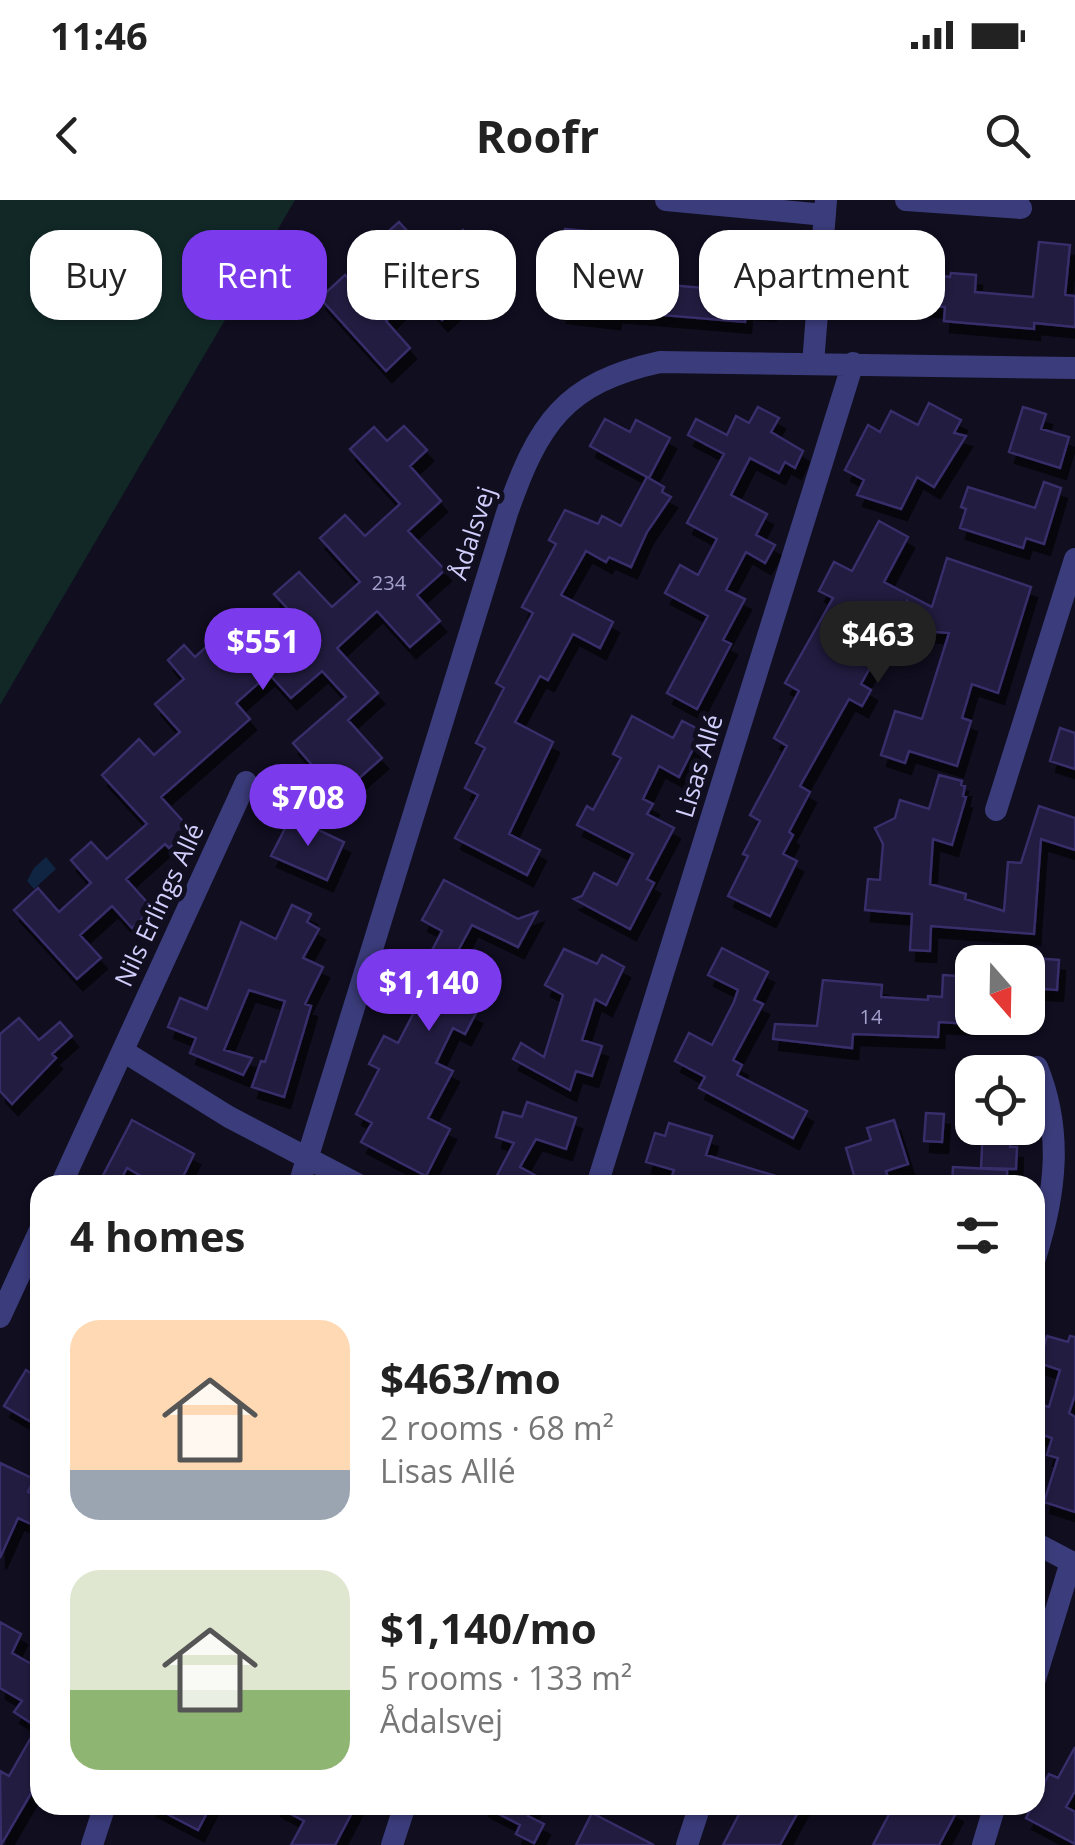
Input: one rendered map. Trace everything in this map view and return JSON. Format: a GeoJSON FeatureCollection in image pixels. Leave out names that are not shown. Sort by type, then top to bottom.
{"type":"FeatureCollection","features":[{"type":"Feature","properties":{"kind":"street"},"geometry":{"type":"LineString","coordinates":[[666,200],[826,207],[812,364]]}},
{"type":"Feature","properties":{"kind":"street"},"geometry":{"type":"LineString","coordinates":[[906,200],[1021,208]]}},
{"type":"Feature","properties":{"kind":"street","name":"Ådalsvej"},"geometry":{"type":"LineString","coordinates":[[302,1175],[522,468],[542,432],[565,404],[590,385],[660,362],[1075,368]]}},
{"type":"Feature","properties":{"kind":"street","name":"Lisas Allé"},"geometry":{"type":"LineString","coordinates":[[601,1175],[852,363]]}},
{"type":"Feature","properties":{"kind":"street"},"geometry":{"type":"LineString","coordinates":[[996,810],[1075,559]]}},
{"type":"Feature","properties":{"kind":"street","name":"Nils Erlings Allé"},"geometry":{"type":"LineString","coordinates":[[66,1175],[246,782]]}},
{"type":"Feature","properties":{"kind":"street"},"geometry":{"type":"LineString","coordinates":[[123,1050],[229,1117],[340,1175]]}},
{"type":"Feature","properties":{"kind":"street"},"geometry":{"type":"LineString","coordinates":[[1045,1096],[1052,1118],[1054,1186],[1045,1220]]}},
{"type":"Feature","properties":{"kind":"street"},"geometry":{"type":"LineString","coordinates":[[0,1317],[30,1252]]}},
{"type":"Feature","properties":{"kind":"street"},"geometry":{"type":"LineString","coordinates":[[1045,1548],[1073,1563],[1045,1648]]}},
{"type":"Feature","properties":{"kind":"street"},"geometry":{"type":"LineString","coordinates":[[92,1845],[102,1815]]}},
{"type":"Feature","properties":{"kind":"street"},"geometry":{"type":"LineString","coordinates":[[392,1845],[402,1815]]}},
{"type":"Feature","properties":{"kind":"street"},"geometry":{"type":"LineString","coordinates":[[687,1845],[697,1815]]}},
{"type":"Feature","properties":{"kind":"street"},"geometry":{"type":"LineString","coordinates":[[983,1845],[993,1815]]}},
{"type":"Feature","properties":{"kind":"green space"},"geometry":{"type":"Polygon","coordinates":[[[0,200],[295,200],[277,230],[182,230],[182,320],[225,320],[0,705],[0,200]]]}},
{"type":"Feature","properties":{"kind":"water"},"geometry":{"type":"Polygon","coordinates":[[[46,857],[56,869],[34,889],[27,881],[46,857]]]}},
{"type":"Feature","properties":{"kind":"building"},"geometry":{"type":"Polygon","coordinates":[[[399,222],[406,230],[390,230],[399,222]]]}},
{"type":"Feature","properties":{"kind":"building"},"geometry":{"type":"Polygon","coordinates":[[[1039,242],[1070,245],[1065,295],[1075,296],[1075,327],[1034,323],[1034,329],[944,321],[945,276],[950,277],[951,273],[976,275],[975,292],[1033,297],[1039,242]]]}},
{"type":"Feature","properties":{"kind":"building"},"geometry":{"type":"Polygon","coordinates":[[[345,275],[347,320],[387,320],[410,348],[386,371],[327,306],[327,292],[345,275]]]}},
{"type":"Feature","properties":{"kind":"building"},"geometry":{"type":"Polygon","coordinates":[[[679,286],[699,288],[699,318],[679,316],[679,286]]]}},
{"type":"Feature","properties":{"kind":"building"},"geometry":{"type":"Polygon","coordinates":[[[929,403],[961,420],[954,433],[966,436],[934,487],[917,477],[901,509],[857,495],[864,480],[845,470],[868,425],[880,432],[891,411],[918,425],[929,403]]]}},
{"type":"Feature","properties":{"kind":"building"},"geometry":{"type":"Polygon","coordinates":[[[758,407],[779,418],[771,432],[803,451],[795,468],[785,462],[779,473],[750,458],[731,495],[767,514],[756,535],[775,545],[765,563],[746,552],[726,590],[745,599],[723,640],[731,644],[697,709],[667,693],[708,616],[665,593],[680,565],[698,575],[717,539],[687,523],[724,454],[688,435],[696,419],[727,435],[736,416],[749,423],[758,407]]]}},
{"type":"Feature","properties":{"kind":"building"},"geometry":{"type":"Polygon","coordinates":[[[1023,407],[1046,414],[1041,429],[1069,437],[1060,468],[1009,452],[1023,407]]]}},
{"type":"Feature","properties":{"kind":"building"},"geometry":{"type":"Polygon","coordinates":[[[605,419],[630,432],[636,420],[670,438],[649,478],[590,446],[605,419]]]}},
{"type":"Feature","properties":{"kind":"building"},"geometry":{"type":"Polygon","coordinates":[[[404,426],[427,450],[410,466],[441,501],[408,531],[445,570],[417,595],[440,621],[410,647],[377,611],[337,648],[378,693],[348,720],[382,758],[339,796],[293,743],[346,697],[322,671],[291,698],[269,674],[236,703],[250,719],[161,797],[190,829],[169,848],[165,844],[126,879],[153,909],[132,928],[112,906],[80,935],[101,958],[77,979],[14,910],[38,888],[59,912],[91,883],[71,860],[91,842],[107,859],[147,824],[102,775],[139,739],[154,755],[180,732],[155,704],[184,679],[168,660],[184,645],[195,657],[233,623],[250,642],[287,608],[274,594],[299,572],[332,607],[360,582],[320,538],[345,515],[365,536],[400,504],[350,449],[374,427],[387,441],[404,426]]]}},
{"type":"Feature","properties":{"kind":"building"},"geometry":{"type":"Polygon","coordinates":[[[647,477],[664,487],[662,492],[671,497],[647,532],[631,567],[609,557],[606,562],[586,551],[561,595],[613,622],[600,648],[573,634],[548,680],[540,676],[515,722],[553,742],[509,834],[540,850],[527,875],[455,838],[478,795],[465,788],[485,748],[476,743],[504,688],[496,683],[533,613],[522,607],[556,544],[549,540],[565,510],[598,524],[602,516],[621,526],[647,477]]]}},
{"type":"Feature","properties":{"kind":"building"},"geometry":{"type":"Polygon","coordinates":[[[1044,482],[1061,488],[1044,544],[1026,538],[1023,548],[960,528],[966,509],[961,507],[968,487],[1035,508],[1044,482]]]}},
{"type":"Feature","properties":{"kind":"building"},"geometry":{"type":"Polygon","coordinates":[[[879,521],[908,537],[884,582],[932,607],[947,558],[1031,587],[998,693],[972,684],[962,718],[971,721],[957,766],[909,751],[905,763],[881,755],[895,711],[922,719],[949,633],[925,631],[907,601],[861,684],[871,690],[862,706],[849,699],[800,786],[810,792],[789,832],[793,835],[783,854],[797,861],[770,916],[728,896],[760,821],[750,815],[787,746],[774,738],[799,691],[785,683],[833,598],[819,591],[834,562],[852,571],[879,521]]]}},
{"type":"Feature","properties":{"kind":"building"},"geometry":{"type":"Polygon","coordinates":[[[632,716],[673,738],[682,721],[702,731],[679,777],[659,766],[643,799],[653,804],[647,814],[674,828],[647,879],[654,883],[630,929],[574,899],[582,896],[594,873],[617,885],[633,854],[577,825],[587,806],[593,810],[621,758],[613,754],[632,716]]]}},
{"type":"Feature","properties":{"kind":"building"},"geometry":{"type":"Polygon","coordinates":[[[1060,728],[1075,733],[1075,769],[1050,761],[1060,728]]]}},
{"type":"Feature","properties":{"kind":"building"},"geometry":{"type":"Polygon","coordinates":[[[939,775],[962,781],[966,797],[952,845],[933,839],[930,884],[966,894],[965,899],[1004,911],[1008,862],[1021,863],[1039,806],[1075,818],[1075,850],[1041,839],[1034,934],[931,926],[930,951],[910,950],[912,914],[865,910],[868,879],[880,880],[883,844],[875,828],[895,818],[900,800],[929,809],[939,775]]]}},
{"type":"Feature","properties":{"kind":"building"},"geometry":{"type":"Polygon","coordinates":[[[291,817],[344,842],[327,880],[271,856],[291,817]]]}},
{"type":"Feature","properties":{"kind":"building"},"geometry":{"type":"Polygon","coordinates":[[[444,880],[518,919],[537,912],[518,947],[472,925],[446,973],[473,987],[463,1006],[476,1013],[465,1034],[453,1028],[436,1063],[453,1071],[428,1118],[450,1129],[427,1175],[361,1142],[372,1123],[356,1114],[379,1069],[369,1064],[384,1036],[398,1043],[422,997],[401,985],[416,957],[426,962],[442,931],[422,920],[444,880]]]}},
{"type":"Feature","properties":{"kind":"building"},"geometry":{"type":"Polygon","coordinates":[[[292,905],[311,914],[307,922],[319,929],[303,958],[323,967],[305,1004],[311,1006],[284,1097],[252,1087],[261,1061],[265,1062],[285,1001],[249,990],[224,1050],[252,1058],[243,1075],[190,1053],[196,1038],[168,1027],[180,998],[207,1009],[241,922],[276,939],[292,905]]]}},
{"type":"Feature","properties":{"kind":"building"},"geometry":{"type":"Polygon","coordinates":[[[722,948],[768,972],[754,1000],[763,1004],[733,1060],[742,1065],[737,1075],[807,1111],[793,1138],[699,1088],[705,1077],[675,1061],[689,1033],[712,1045],[734,1002],[738,990],[708,975],[722,948]]]}},
{"type":"Feature","properties":{"kind":"building"},"geometry":{"type":"Polygon","coordinates":[[[564,949],[597,964],[602,955],[624,967],[606,1005],[595,999],[582,1040],[602,1046],[592,1076],[576,1071],[570,1090],[513,1059],[521,1043],[544,1057],[563,995],[545,985],[564,949]]]}},
{"type":"Feature","properties":{"kind":"building"},"geometry":{"type":"Polygon","coordinates":[[[1045,959],[1059,960],[1057,990],[1045,989],[1045,959]]]}},
{"type":"Feature","properties":{"kind":"building"},"geometry":{"type":"Polygon","coordinates":[[[943,975],[955,976],[955,1023],[939,1022],[938,1037],[853,1034],[852,1048],[773,1039],[775,1024],[817,1026],[823,980],[882,985],[881,997],[942,997],[943,975]]]}},
{"type":"Feature","properties":{"kind":"building"},"geometry":{"type":"Polygon","coordinates":[[[19,1018],[39,1040],[60,1022],[72,1036],[52,1054],[56,1058],[12,1104],[0,1091],[0,1034],[19,1018]]]}},
{"type":"Feature","properties":{"kind":"building"},"geometry":{"type":"Polygon","coordinates":[[[527,1102],[576,1118],[566,1149],[536,1139],[520,1167],[535,1175],[497,1175],[514,1143],[496,1137],[503,1112],[522,1117],[527,1102]]]}},
{"type":"Feature","properties":{"kind":"building"},"geometry":{"type":"Polygon","coordinates":[[[926,1113],[944,1114],[942,1142],[924,1141],[926,1113]]]}},
{"type":"Feature","properties":{"kind":"building"},"geometry":{"type":"Polygon","coordinates":[[[132,1120],[194,1154],[184,1175],[139,1175],[127,1168],[123,1175],[103,1175],[132,1120]]]}},
{"type":"Feature","properties":{"kind":"building"},"geometry":{"type":"Polygon","coordinates":[[[894,1120],[908,1164],[886,1171],[887,1175],[854,1175],[846,1148],[871,1140],[867,1128],[894,1120]]]}},
{"type":"Feature","properties":{"kind":"building"},"geometry":{"type":"Polygon","coordinates":[[[669,1123],[712,1136],[706,1155],[772,1175],[672,1175],[674,1170],[646,1162],[655,1133],[665,1136],[669,1123]]]}},
{"type":"Feature","properties":{"kind":"building"},"geometry":{"type":"Polygon","coordinates":[[[982,1145],[1017,1147],[1016,1169],[981,1168],[982,1145]]]}},
{"type":"Feature","properties":{"kind":"building"},"geometry":{"type":"Polygon","coordinates":[[[953,1167],[1007,1170],[1007,1175],[953,1175],[953,1167]]]}},
{"type":"Feature","properties":{"kind":"building"},"geometry":{"type":"Polygon","coordinates":[[[1047,1336],[1068,1342],[1070,1336],[1075,1337],[1075,1395],[1069,1413],[1075,1417],[1075,1512],[1045,1502],[1058,1458],[1047,1455],[1052,1438],[1045,1436],[1045,1406],[1049,1407],[1060,1370],[1045,1365],[1047,1336]]]}},
{"type":"Feature","properties":{"kind":"building"},"geometry":{"type":"Polygon","coordinates":[[[26,1370],[30,1373],[30,1421],[4,1406],[26,1370]]]}},
{"type":"Feature","properties":{"kind":"building"},"geometry":{"type":"Polygon","coordinates":[[[0,1463],[30,1477],[30,1523],[18,1518],[0,1558],[0,1463]]]}},
{"type":"Feature","properties":{"kind":"building"},"geometry":{"type":"Polygon","coordinates":[[[0,1622],[21,1634],[12,1653],[30,1663],[30,1722],[14,1712],[22,1701],[0,1688],[0,1622]]]}},
{"type":"Feature","properties":{"kind":"building"},"geometry":{"type":"Polygon","coordinates":[[[30,1739],[30,1795],[1,1845],[0,1771],[9,1776],[30,1739]]]}},
{"type":"Feature","properties":{"kind":"building"},"geometry":{"type":"Polygon","coordinates":[[[1075,1747],[1075,1791],[1066,1807],[1075,1812],[1075,1844],[1026,1818],[1045,1815],[1045,1782],[1049,1774],[1058,1778],[1075,1747]]]}},
{"type":"Feature","properties":{"kind":"building"},"geometry":{"type":"Polygon","coordinates":[[[169,1815],[206,1815],[198,1830],[169,1815]]]}},
{"type":"Feature","properties":{"kind":"building"},"geometry":{"type":"Polygon","coordinates":[[[293,1815],[351,1815],[335,1845],[291,1845],[304,1821],[293,1815]]]}},
{"type":"Feature","properties":{"kind":"building"},"geometry":{"type":"Polygon","coordinates":[[[501,1815],[529,1815],[544,1824],[534,1843],[516,1834],[520,1825],[501,1815]]]}},
{"type":"Feature","properties":{"kind":"building"},"geometry":{"type":"Polygon","coordinates":[[[591,1815],[596,1815],[654,1845],[576,1845],[591,1815]]]}},
{"type":"Feature","properties":{"kind":"building"},"geometry":{"type":"Polygon","coordinates":[[[739,1815],[796,1815],[780,1845],[723,1845],[739,1815]]]}},
{"type":"Feature","properties":{"kind":"building"},"geometry":{"type":"Polygon","coordinates":[[[889,1815],[955,1815],[939,1845],[873,1845],[889,1815]]]}}]}
